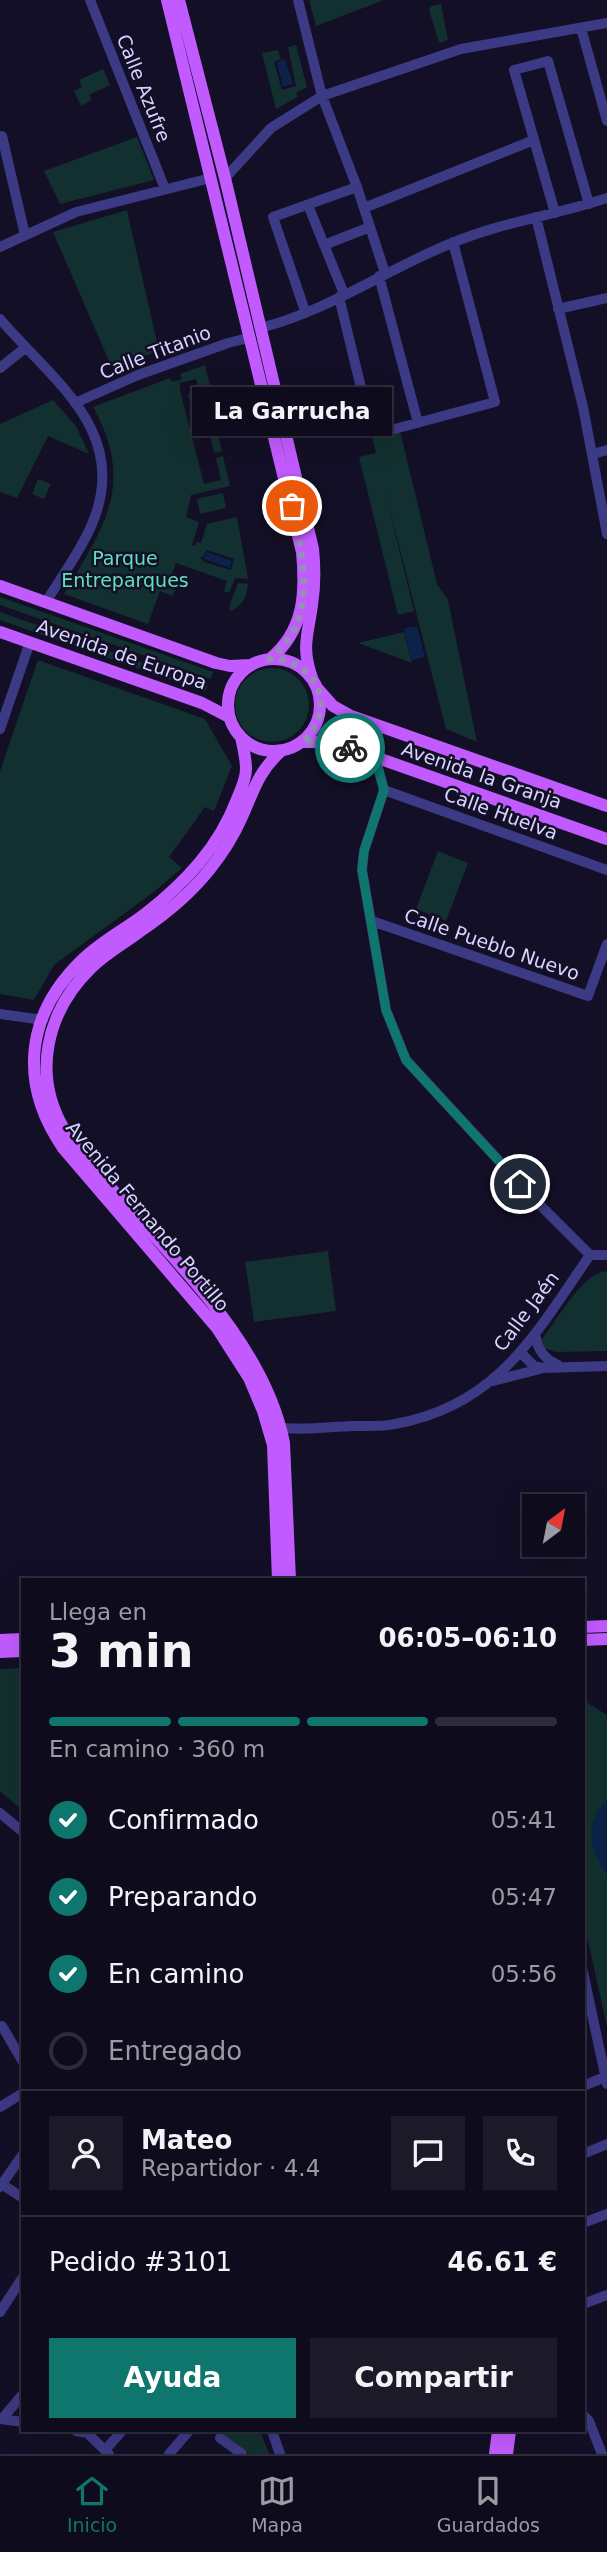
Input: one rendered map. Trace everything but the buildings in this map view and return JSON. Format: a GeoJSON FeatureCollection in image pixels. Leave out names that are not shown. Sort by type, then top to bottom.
{"type":"FeatureCollection","features":[{"type":"Feature","properties":{"kind":"main road"},"geometry":{"type":"LineString","coordinates":[[167,0],[302,552],[303,594],[297,625],[288,642],[270,659]]}},
{"type":"Feature","properties":{"kind":"main road"},"geometry":{"type":"LineString","coordinates":[[179,0],[225,178],[313,549],[314,595],[305,634],[306,660],[321,701],[317,724],[303,742],[281,751],[260,749],[241,737],[229,717]]}},
{"type":"Feature","properties":{"kind":"main road","name":"Avenida de Europa"},"geometry":{"type":"LineString","coordinates":[[0,586],[216,663],[230,666],[250,665],[270,659]]}},
{"type":"Feature","properties":{"kind":"main road","name":"Avenida de Europa"},"geometry":{"type":"LineString","coordinates":[[0,632],[202,703],[229,717]]}},
{"type":"Feature","properties":{"kind":"main road"},"geometry":{"type":"LineString","coordinates":[[270,659],[293,663],[315,683]]}},
{"type":"Feature","properties":{"kind":"main road","name":"Avenida de Europa"},"geometry":{"type":"LineString","coordinates":[[229,717],[228,705],[232,686],[250,665]]}},
{"type":"Feature","properties":{"kind":"main road","name":"Avenida la Granja"},"geometry":{"type":"LineString","coordinates":[[315,683],[333,706],[351,716],[607,806]]}},
{"type":"Feature","properties":{"kind":"main road","name":"Avenida Fernando Portillo"},"geometry":{"type":"LineString","coordinates":[[241,737],[246,769],[243,784],[228,820],[209,852],[188,877],[160,902],[82,960],[61,987],[43,1020],[35,1046],[34,1071],[37,1096],[46,1121],[63,1148],[229,1344],[275,1427],[278,1578]]}},
{"type":"Feature","properties":{"kind":"main road","name":"Avenida la Granja"},"geometry":{"type":"LineString","coordinates":[[303,742],[327,742],[607,839]]}},
{"type":"Feature","properties":{"kind":"main road","name":"Avenida Fernando Portillo"},"geometry":{"type":"LineString","coordinates":[[281,751],[261,772],[241,819],[208,871],[171,908],[105,956],[82,978],[53,1026],[46,1050],[45,1066],[52,1106],[64,1129],[239,1340],[264,1384],[286,1460],[290,1578]]}},
{"type":"Feature","properties":{"kind":"main road"},"geometry":{"type":"LineString","coordinates":[[585,1627],[607,1626]]}},
{"type":"Feature","properties":{"kind":"main road"},"geometry":{"type":"LineString","coordinates":[[0,1640],[21,1639]]}},
{"type":"Feature","properties":{"kind":"main road"},"geometry":{"type":"LineString","coordinates":[[585,1640],[607,1639]]}},
{"type":"Feature","properties":{"kind":"main road"},"geometry":{"type":"LineString","coordinates":[[0,1652],[21,1651]]}},
{"type":"Feature","properties":{"kind":"main road"},"geometry":{"type":"LineString","coordinates":[[495,2454],[498,2432]]}},
{"type":"Feature","properties":{"kind":"main road"},"geometry":{"type":"LineString","coordinates":[[508,2454],[510,2432]]}},
{"type":"Feature","properties":{"kind":"street","name":"Calle Azufre"},"geometry":{"type":"LineString","coordinates":[[90,0],[165,189]]}},
{"type":"Feature","properties":{"kind":"street"},"geometry":{"type":"LineString","coordinates":[[298,0],[322,96],[370,228],[418,423]]}},
{"type":"Feature","properties":{"kind":"street"},"geometry":{"type":"LineString","coordinates":[[225,178],[271,128],[322,96],[461,49],[607,23]]}},
{"type":"Feature","properties":{"kind":"street"},"geometry":{"type":"LineString","coordinates":[[581,28],[607,121]]}},
{"type":"Feature","properties":{"kind":"street"},"geometry":{"type":"LineString","coordinates":[[555,213],[514,70],[548,61],[589,204]]}},
{"type":"Feature","properties":{"kind":"street"},"geometry":{"type":"LineString","coordinates":[[0,138],[2,136],[25,235]]}},
{"type":"Feature","properties":{"kind":"street"},"geometry":{"type":"LineString","coordinates":[[364,208],[534,140]]}},
{"type":"Feature","properties":{"kind":"street"},"geometry":{"type":"LineString","coordinates":[[0,247],[76,212],[211,178]]}},
{"type":"Feature","properties":{"kind":"street"},"geometry":{"type":"LineString","coordinates":[[305,311],[273,217],[357,187]]}},
{"type":"Feature","properties":{"kind":"street"},"geometry":{"type":"LineString","coordinates":[[260,328],[342,296],[382,274],[453,242],[607,198]]}},
{"type":"Feature","properties":{"kind":"street"},"geometry":{"type":"LineString","coordinates":[[308,205],[342,296],[371,429],[377,432],[495,402],[453,242]]}},
{"type":"Feature","properties":{"kind":"street"},"geometry":{"type":"LineString","coordinates":[[536,218],[593,454],[607,534]]}},
{"type":"Feature","properties":{"kind":"street"},"geometry":{"type":"LineString","coordinates":[[324,245],[370,228]]}},
{"type":"Feature","properties":{"kind":"street"},"geometry":{"type":"LineString","coordinates":[[558,309],[607,298]]}},
{"type":"Feature","properties":{"kind":"street"},"geometry":{"type":"LineString","coordinates":[[0,319],[75,403],[94,432],[101,451],[104,470],[102,493],[92,525],[46,602]]}},
{"type":"Feature","properties":{"kind":"street","name":"Calle Titanio"},"geometry":{"type":"LineString","coordinates":[[75,403],[138,376],[248,338]]}},
{"type":"Feature","properties":{"kind":"street"},"geometry":{"type":"LineString","coordinates":[[0,368],[25,348]]}},
{"type":"Feature","properties":{"kind":"street"},"geometry":{"type":"LineString","coordinates":[[593,454],[607,450]]}},
{"type":"Feature","properties":{"kind":"street"},"geometry":{"type":"LineString","coordinates":[[0,729],[30,642]]}},
{"type":"Feature","properties":{"kind":"street"},"geometry":{"type":"LineString","coordinates":[[367,755],[377,764],[384,790],[362,870],[386,1010],[406,1060],[537,1202],[590,1255],[607,1255]]}},
{"type":"Feature","properties":{"kind":"street","name":"Calle Huelva"},"geometry":{"type":"LineString","coordinates":[[384,790],[607,870]]}},
{"type":"Feature","properties":{"kind":"street","name":"Calle Pueblo Nuevo"},"geometry":{"type":"LineString","coordinates":[[372,921],[588,996],[607,944]]}},
{"type":"Feature","properties":{"kind":"street"},"geometry":{"type":"LineString","coordinates":[[0,1014],[43,1020]]}},
{"type":"Feature","properties":{"kind":"street","name":"Calle Jaén"},"geometry":{"type":"LineString","coordinates":[[275,1427],[394,1425],[437,1413],[467,1400],[521,1353],[590,1255]]}},
{"type":"Feature","properties":{"kind":"street"},"geometry":{"type":"LineString","coordinates":[[535,1334],[544,1364]]}},
{"type":"Feature","properties":{"kind":"street"},"geometry":{"type":"LineString","coordinates":[[521,1353],[544,1364],[562,1367],[607,1366]]}},
{"type":"Feature","properties":{"kind":"street"},"geometry":{"type":"LineString","coordinates":[[489,1382],[544,1364]]}},
{"type":"Feature","properties":{"kind":"street"},"geometry":{"type":"LineString","coordinates":[[0,1813],[21,1830]]}},
{"type":"Feature","properties":{"kind":"street"},"geometry":{"type":"LineString","coordinates":[[585,1991],[587,2010],[606,2081],[585,2086]]}},
{"type":"Feature","properties":{"kind":"street"},"geometry":{"type":"LineString","coordinates":[[2,2026],[21,2059]]}},
{"type":"Feature","properties":{"kind":"street"},"geometry":{"type":"LineString","coordinates":[[0,2106],[21,2094]]}},
{"type":"Feature","properties":{"kind":"street"},"geometry":{"type":"LineString","coordinates":[[585,2153],[607,2144]]}},
{"type":"Feature","properties":{"kind":"street"},"geometry":{"type":"LineString","coordinates":[[21,2157],[1,2185],[21,2197]]}},
{"type":"Feature","properties":{"kind":"street"},"geometry":{"type":"LineString","coordinates":[[585,2222],[607,2214]]}},
{"type":"Feature","properties":{"kind":"street"},"geometry":{"type":"LineString","coordinates":[[0,2312],[21,2280]]}},
{"type":"Feature","properties":{"kind":"street"},"geometry":{"type":"LineString","coordinates":[[585,2303],[607,2295]]}},
{"type":"Feature","properties":{"kind":"street"},"geometry":{"type":"LineString","coordinates":[[1,2419],[21,2396]]}},
{"type":"Feature","properties":{"kind":"street"},"geometry":{"type":"LineString","coordinates":[[585,2417],[602,2454]]}},
{"type":"Feature","properties":{"kind":"street"},"geometry":{"type":"LineString","coordinates":[[1,2419],[21,2422]]}},
{"type":"Feature","properties":{"kind":"street"},"geometry":{"type":"LineString","coordinates":[[82,2432],[87,2433],[107,2452],[121,2432]]}},
{"type":"Feature","properties":{"kind":"street"},"geometry":{"type":"LineString","coordinates":[[169,2454],[188,2432]]}},
{"type":"Feature","properties":{"kind":"street"},"geometry":{"type":"LineString","coordinates":[[272,2432],[280,2454]]}},
{"type":"Feature","properties":{"kind":"street"},"geometry":{"type":"LineString","coordinates":[[219,2438],[242,2454]]}},
{"type":"Feature","properties":{"kind":"green space"},"geometry":{"type":"Polygon","coordinates":[[[309,0],[384,0],[316,26],[309,0]]]}},
{"type":"Feature","properties":{"kind":"green space"},"geometry":{"type":"Polygon","coordinates":[[[441,4],[448,40],[439,43],[429,10],[431,6],[441,4]]]}},
{"type":"Feature","properties":{"kind":"green space"},"geometry":{"type":"Polygon","coordinates":[[[296,45],[307,87],[296,93],[298,97],[276,109],[262,53],[278,50],[280,58],[283,58],[274,62],[282,90],[296,86],[288,47],[296,45]]]}},
{"type":"Feature","properties":{"kind":"green space"},"geometry":{"type":"Polygon","coordinates":[[[103,69],[110,85],[89,95],[92,100],[81,106],[74,91],[82,87],[79,80],[103,69]]]}},
{"type":"Feature","properties":{"kind":"green space"},"geometry":{"type":"Polygon","coordinates":[[[137,137],[154,180],[60,204],[44,171],[137,137]]]}},
{"type":"Feature","properties":{"kind":"green space"},"geometry":{"type":"Polygon","coordinates":[[[127,210],[159,351],[112,368],[53,232],[127,210]]]}},
{"type":"Feature","properties":{"kind":"green space","name":"Parque Entreparques"},"geometry":{"type":"Polygon","coordinates":[[[205,365],[212,394],[208,395],[209,399],[202,401],[196,379],[180,383],[180,390],[204,484],[221,480],[216,458],[223,456],[230,486],[191,495],[186,517],[199,522],[192,545],[201,543],[207,524],[237,517],[248,579],[235,578],[229,593],[224,591],[227,581],[176,563],[167,587],[175,590],[173,596],[160,591],[148,624],[64,594],[102,526],[110,504],[112,459],[106,434],[93,407],[170,378],[172,382],[182,379],[180,374],[205,365]],[[207,550],[203,557],[200,557],[204,562],[231,570],[234,559],[207,550]]]}},
{"type":"Feature","properties":{"kind":"green space"},"geometry":{"type":"Polygon","coordinates":[[[194,393],[202,426],[196,427],[188,394],[194,393]]]}},
{"type":"Feature","properties":{"kind":"green space"},"geometry":{"type":"Polygon","coordinates":[[[53,400],[76,426],[89,454],[48,436],[17,498],[0,492],[0,424],[53,400]]]}},
{"type":"Feature","properties":{"kind":"green space"},"geometry":{"type":"Polygon","coordinates":[[[210,403],[222,451],[214,453],[203,405],[210,403]]]}},
{"type":"Feature","properties":{"kind":"green space"},"geometry":{"type":"Polygon","coordinates":[[[400,431],[437,584],[448,600],[477,742],[446,729],[385,491],[414,611],[398,615],[359,457],[376,453],[372,436],[400,431]]]}},
{"type":"Feature","properties":{"kind":"green space"},"geometry":{"type":"Polygon","coordinates":[[[38,479],[51,484],[44,499],[32,494],[38,479]]]}},
{"type":"Feature","properties":{"kind":"green space"},"geometry":{"type":"Polygon","coordinates":[[[223,493],[226,508],[200,514],[197,499],[223,493]]]}},
{"type":"Feature","properties":{"kind":"green space"},"geometry":{"type":"Polygon","coordinates":[[[238,583],[248,584],[246,593],[242,603],[231,611],[229,607],[238,583]]]}},
{"type":"Feature","properties":{"kind":"green space"},"geometry":{"type":"Polygon","coordinates":[[[0,597],[213,672],[211,679],[0,605],[0,597]]]}},
{"type":"Feature","properties":{"kind":"green space"},"geometry":{"type":"Polygon","coordinates":[[[0,612],[208,686],[205,692],[0,620],[0,612]]]}},
{"type":"Feature","properties":{"kind":"green space"},"geometry":{"type":"Polygon","coordinates":[[[404,632],[412,663],[358,643],[404,632]]]}},
{"type":"Feature","properties":{"kind":"green space"},"geometry":{"type":"Polygon","coordinates":[[[38,660],[205,719],[232,766],[214,811],[205,807],[169,857],[182,868],[54,965],[34,1000],[0,994],[0,771],[38,660]]]}},
{"type":"Feature","properties":{"kind":"green space"},"geometry":{"type":"Polygon","coordinates":[[[265,668],[279,668],[293,674],[303,684],[309,705],[307,719],[293,736],[279,742],[265,742],[251,736],[241,726],[235,712],[235,698],[241,684],[251,674],[265,668]]]}},
{"type":"Feature","properties":{"kind":"green space"},"geometry":{"type":"Polygon","coordinates":[[[438,851],[468,863],[446,921],[416,909],[438,851]]]}},
{"type":"Feature","properties":{"kind":"green space"},"geometry":{"type":"Polygon","coordinates":[[[328,1251],[336,1311],[254,1322],[245,1262],[328,1251]]]}},
{"type":"Feature","properties":{"kind":"green space"},"geometry":{"type":"Polygon","coordinates":[[[607,1271],[607,1351],[556,1352],[544,1348],[542,1339],[580,1288],[598,1273],[607,1271]]]}},
{"type":"Feature","properties":{"kind":"green space"},"geometry":{"type":"Polygon","coordinates":[[[21,1668],[21,1809],[0,1791],[0,1669],[21,1668]]]}},
{"type":"Feature","properties":{"kind":"green space"},"geometry":{"type":"Polygon","coordinates":[[[585,1701],[607,1715],[607,2027],[585,1927],[585,1701]]]}},
{"type":"Feature","properties":{"kind":"green space"},"geometry":{"type":"Polygon","coordinates":[[[224,2432],[260,2432],[269,2454],[250,2454],[222,2435],[224,2432]]]}},
{"type":"Feature","properties":{"kind":"water"},"geometry":{"type":"Polygon","coordinates":[[[285,59],[293,84],[283,87],[277,63],[285,59]]]}},
{"type":"Feature","properties":{"kind":"water"},"geometry":{"type":"Polygon","coordinates":[[[207,552],[232,561],[230,568],[204,559],[207,552]]]}},
{"type":"Feature","properties":{"kind":"water"},"geometry":{"type":"Polygon","coordinates":[[[417,626],[425,657],[411,660],[404,628],[417,626]]]}},
{"type":"Feature","properties":{"kind":"water"},"geometry":{"type":"Polygon","coordinates":[[[607,1800],[607,1874],[596,1856],[592,1827],[600,1808],[607,1800]]]}},
{"type":"Feature","properties":{"kind":"way so far"},"geometry":{"type":"LineString","coordinates":[[292,506],[302,552],[303,594],[297,625],[288,642],[270,659],[282,659],[304,669],[318,689],[321,701],[317,724],[303,742],[327,742],[350,748]]}},
{"type":"Feature","properties":{"kind":"place","name":"La Garrucha"},"geometry":{"type":"Point","coordinates":[292,506]}},
{"type":"Feature","properties":{"kind":"route"},"geometry":{"type":"LineString","coordinates":[[350,748],[367,755],[377,764],[384,790],[364,851],[362,870],[386,1010],[395,1036],[406,1060],[520,1184]]}}]}
